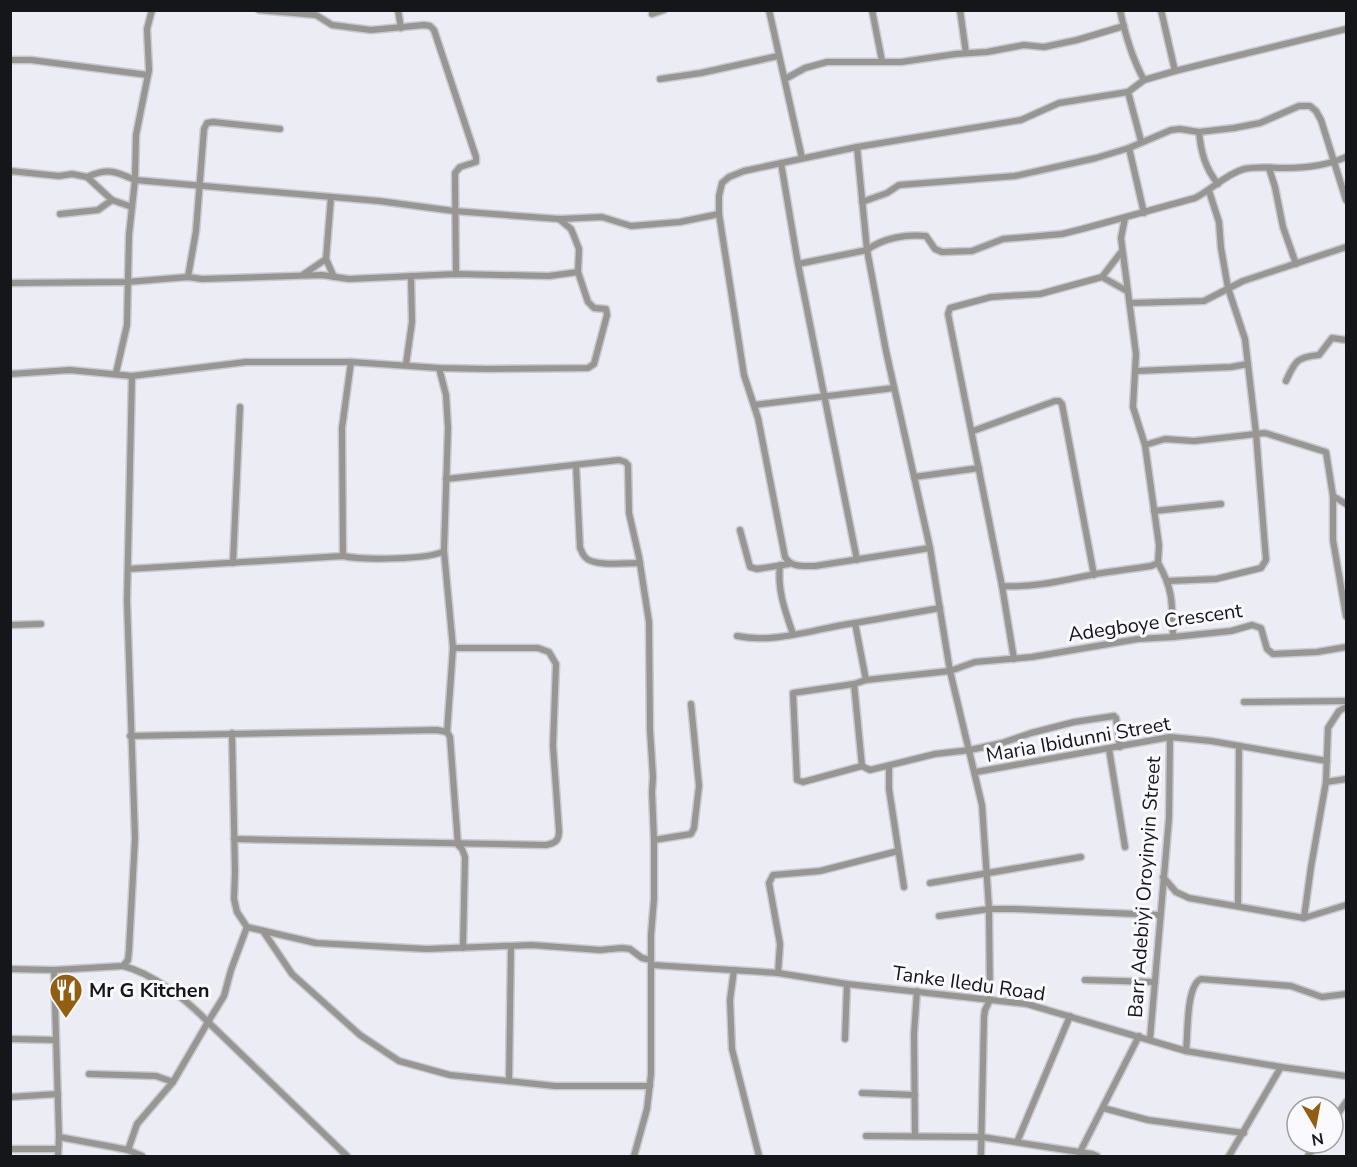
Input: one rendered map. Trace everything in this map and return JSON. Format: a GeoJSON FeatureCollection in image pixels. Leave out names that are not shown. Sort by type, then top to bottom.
{"type":"FeatureCollection","features":[{"type":"Feature","properties":{"kind":"street"},"geometry":{"type":"LineString","coordinates":[[116,373],[127,325],[127,282],[136,135],[148,75],[147,29],[152,10]]}},
{"type":"Feature","properties":{"kind":"street"},"geometry":{"type":"LineString","coordinates":[[259,10],[317,13],[332,26],[371,30],[424,25],[434,30],[476,156],[476,162],[457,169],[454,211],[456,274]]}},
{"type":"Feature","properties":{"kind":"street"},"geometry":{"type":"LineString","coordinates":[[398,10],[400,28]]}},
{"type":"Feature","properties":{"kind":"street"},"geometry":{"type":"LineString","coordinates":[[652,14],[664,10]]}},
{"type":"Feature","properties":{"kind":"street"},"geometry":{"type":"LineString","coordinates":[[769,10],[802,158]]}},
{"type":"Feature","properties":{"kind":"street"},"geometry":{"type":"LineString","coordinates":[[872,10],[882,61]]}},
{"type":"Feature","properties":{"kind":"street"},"geometry":{"type":"LineString","coordinates":[[960,10],[966,53]]}},
{"type":"Feature","properties":{"kind":"street"},"geometry":{"type":"LineString","coordinates":[[1120,10],[1139,71],[1144,80]]}},
{"type":"Feature","properties":{"kind":"street"},"geometry":{"type":"LineString","coordinates":[[1161,10],[1175,71]]}},
{"type":"Feature","properties":{"kind":"street"},"geometry":{"type":"LineString","coordinates":[[785,79],[805,68],[827,62],[912,61],[1024,45],[1044,47],[1124,26]]}},
{"type":"Feature","properties":{"kind":"street"},"geometry":{"type":"LineString","coordinates":[[789,564],[785,557],[754,405],[744,375],[719,214],[722,183],[729,177],[744,171],[802,158],[985,124],[1021,120],[1059,103],[1128,92],[1144,80],[1175,71],[1347,29]]}},
{"type":"Feature","properties":{"kind":"street"},"geometry":{"type":"LineString","coordinates":[[660,79],[701,74],[778,56]]}},
{"type":"Feature","properties":{"kind":"street"},"geometry":{"type":"LineString","coordinates":[[10,60],[31,60],[148,75]]}},
{"type":"Feature","properties":{"kind":"street"},"geometry":{"type":"LineString","coordinates":[[1128,92],[1142,141]]}},
{"type":"Feature","properties":{"kind":"street"},"geometry":{"type":"LineString","coordinates":[[862,202],[887,193],[899,185],[1015,176],[1096,158],[1129,148],[1171,130],[1199,132],[1260,123],[1299,106],[1310,106],[1321,120],[1347,200]]}},
{"type":"Feature","properties":{"kind":"street"},"geometry":{"type":"LineString","coordinates":[[188,277],[194,249],[204,129],[207,123],[280,129]]}},
{"type":"Feature","properties":{"kind":"street"},"geometry":{"type":"LineString","coordinates":[[1199,132],[1204,161],[1209,174],[1218,184]]}},
{"type":"Feature","properties":{"kind":"street"},"geometry":{"type":"LineString","coordinates":[[857,147],[867,250],[894,388],[930,548],[950,671],[976,772],[982,805],[989,909],[990,1000],[984,1017],[981,1156]]}},
{"type":"Feature","properties":{"kind":"street"},"geometry":{"type":"LineString","coordinates":[[1129,148],[1144,213]]}},
{"type":"Feature","properties":{"kind":"street"},"geometry":{"type":"LineString","coordinates":[[798,264],[867,250],[886,240],[919,236],[926,236],[935,249],[942,252],[972,250],[1003,239],[1062,234],[1195,198],[1209,191],[1233,173],[1245,169],[1315,166],[1347,157]]}},
{"type":"Feature","properties":{"kind":"street"},"geometry":{"type":"LineString","coordinates":[[781,163],[798,264],[857,560]]}},
{"type":"Feature","properties":{"kind":"street"},"geometry":{"type":"LineString","coordinates":[[1269,168],[1283,227],[1296,264]]}},
{"type":"Feature","properties":{"kind":"street"},"geometry":{"type":"LineString","coordinates":[[10,171],[58,176],[72,174],[87,177],[112,200],[132,207]]}},
{"type":"Feature","properties":{"kind":"street"},"geometry":{"type":"LineString","coordinates":[[87,177],[98,172],[110,171],[135,180],[199,187],[559,219],[602,217],[640,227],[719,214]]}},
{"type":"Feature","properties":{"kind":"street"},"geometry":{"type":"LineString","coordinates":[[1168,581],[1216,579],[1261,568],[1264,565],[1263,512],[1256,433],[1243,328],[1228,288],[1219,222],[1209,191]]}},
{"type":"Feature","properties":{"kind":"street"},"geometry":{"type":"LineString","coordinates":[[331,197],[326,259],[334,277]]}},
{"type":"Feature","properties":{"kind":"street"},"geometry":{"type":"LineString","coordinates":[[60,214],[98,210],[112,200]]}},
{"type":"Feature","properties":{"kind":"street"},"geometry":{"type":"LineString","coordinates":[[1125,218],[1122,230],[1122,251],[1130,303],[1136,371],[1133,407],[1145,446],[1159,545],[1158,563],[1168,581],[1172,603],[1173,637]]}},
{"type":"Feature","properties":{"kind":"street"},"geometry":{"type":"LineString","coordinates":[[10,374],[70,370],[132,376],[246,362],[351,362],[440,368],[588,368],[594,364],[607,315],[606,309],[591,306],[578,272],[577,243],[571,229],[559,219]]}},
{"type":"Feature","properties":{"kind":"street"},"geometry":{"type":"LineString","coordinates":[[1130,303],[1204,301],[1243,280],[1347,248]]}},
{"type":"Feature","properties":{"kind":"street"},"geometry":{"type":"LineString","coordinates":[[1014,659],[973,431],[948,314],[950,308],[990,297],[1040,294],[1102,277],[1122,251]]}},
{"type":"Feature","properties":{"kind":"street"},"geometry":{"type":"LineString","coordinates":[[303,275],[326,259]]}},
{"type":"Feature","properties":{"kind":"street"},"geometry":{"type":"LineString","coordinates":[[10,284],[303,275],[349,279],[456,274],[549,276],[578,272]]}},
{"type":"Feature","properties":{"kind":"street"},"geometry":{"type":"LineString","coordinates":[[406,364],[412,322],[411,276]]}},
{"type":"Feature","properties":{"kind":"street"},"geometry":{"type":"LineString","coordinates":[[1102,277],[1127,291]]}},
{"type":"Feature","properties":{"kind":"street"},"geometry":{"type":"LineString","coordinates":[[1287,381],[1297,361],[1303,357],[1319,355],[1332,338],[1347,340]]}},
{"type":"Feature","properties":{"kind":"street"},"geometry":{"type":"LineString","coordinates":[[343,556],[342,428],[351,362]]}},
{"type":"Feature","properties":{"kind":"street"},"geometry":{"type":"LineString","coordinates":[[1136,371],[1248,364]]}},
{"type":"Feature","properties":{"kind":"street"},"geometry":{"type":"LineString","coordinates":[[440,368],[446,395],[448,428],[444,551],[453,648],[447,732],[450,736],[458,845],[465,857],[463,948]]}},
{"type":"Feature","properties":{"kind":"street"},"geometry":{"type":"LineString","coordinates":[[123,966],[128,960],[129,950],[135,838],[127,601],[132,376]]}},
{"type":"Feature","properties":{"kind":"street"},"geometry":{"type":"LineString","coordinates":[[754,405],[894,388]]}},
{"type":"Feature","properties":{"kind":"street"},"geometry":{"type":"LineString","coordinates":[[973,431],[1055,401],[1062,404],[1094,575]]}},
{"type":"Feature","properties":{"kind":"street"},"geometry":{"type":"LineString","coordinates":[[233,563],[240,407]]}},
{"type":"Feature","properties":{"kind":"street"},"geometry":{"type":"LineString","coordinates":[[1145,446],[1165,439],[1194,441],[1256,433],[1274,435],[1326,452],[1333,496],[1333,540],[1347,616]]}},
{"type":"Feature","properties":{"kind":"street"},"geometry":{"type":"LineString","coordinates":[[446,479],[619,460],[628,465],[629,513],[640,562],[649,622],[654,840],[654,899],[651,935],[653,1032],[650,1086],[647,1109],[634,1156]]}},
{"type":"Feature","properties":{"kind":"street"},"geometry":{"type":"LineString","coordinates":[[576,465],[580,548],[584,557],[591,561],[605,563],[640,562]]}},
{"type":"Feature","properties":{"kind":"street"},"geometry":{"type":"LineString","coordinates":[[914,477],[979,468]]}},
{"type":"Feature","properties":{"kind":"street"},"geometry":{"type":"LineString","coordinates":[[1333,496],[1347,504]]}},
{"type":"Feature","properties":{"kind":"street"},"geometry":{"type":"LineString","coordinates":[[1154,511],[1221,504]]}},
{"type":"Feature","properties":{"kind":"street"},"geometry":{"type":"LineString","coordinates":[[740,530],[750,567],[757,569],[789,564],[797,567],[815,566],[930,548]]}},
{"type":"Feature","properties":{"kind":"street"},"geometry":{"type":"LineString","coordinates":[[128,569],[343,556],[356,559],[431,556],[444,551]]}},
{"type":"Feature","properties":{"kind":"street"},"geometry":{"type":"LineString","coordinates":[[1002,586],[1015,587],[1068,581],[1151,567],[1158,563]]}},
{"type":"Feature","properties":{"kind":"street"},"geometry":{"type":"LineString","coordinates":[[780,565],[778,577],[780,591],[793,634]]}},
{"type":"Feature","properties":{"kind":"street"},"geometry":{"type":"LineString","coordinates":[[737,636],[767,639],[940,608]]}},
{"type":"Feature","properties":{"kind":"street"},"geometry":{"type":"LineString","coordinates":[[855,623],[866,680]]}},
{"type":"Feature","properties":{"kind":"street"},"geometry":{"type":"LineString","coordinates":[[10,625],[41,624]]}},
{"type":"Feature","properties":{"kind":"street","name":"Adegboye Crescent"},"geometry":{"type":"LineString","coordinates":[[862,766],[803,782],[797,780],[793,693],[854,684],[880,677],[950,671],[975,662],[1014,659],[1138,639],[1231,631],[1252,625],[1261,628],[1267,649],[1272,654],[1317,652],[1347,647]]}},
{"type":"Feature","properties":{"kind":"street"},"geometry":{"type":"LineString","coordinates":[[234,839],[458,845],[546,845],[555,843],[559,838],[553,746],[556,664],[549,652],[538,648],[453,648]]}},
{"type":"Feature","properties":{"kind":"street"},"geometry":{"type":"LineString","coordinates":[[854,684],[862,766],[870,770],[935,754],[1002,743],[1074,722],[1114,716],[1120,747]]}},
{"type":"Feature","properties":{"kind":"street"},"geometry":{"type":"LineString","coordinates":[[1244,702],[1347,701]]}},
{"type":"Feature","properties":{"kind":"street"},"geometry":{"type":"LineString","coordinates":[[654,840],[691,834],[694,828],[699,786],[691,704]]}},
{"type":"Feature","properties":{"kind":"street"},"geometry":{"type":"LineString","coordinates":[[1304,918],[1326,782],[1328,728],[1339,711],[1347,707]]}},
{"type":"Feature","properties":{"kind":"street"},"geometry":{"type":"LineString","coordinates":[[130,736],[437,730],[447,732]]}},
{"type":"Feature","properties":{"kind":"street"},"geometry":{"type":"LineString","coordinates":[[232,733],[234,899],[237,912],[247,927],[316,943],[428,949],[531,945],[600,950],[622,948],[630,949],[652,963]]}},
{"type":"Feature","properties":{"kind":"street","name":"Maria Ibidunni Street"},"geometry":{"type":"LineString","coordinates":[[976,772],[1170,737],[1327,761]]}},
{"type":"Feature","properties":{"kind":"street","name":"Barr Adebiyi Oroyinyin Street"},"geometry":{"type":"LineString","coordinates":[[1150,1039],[1168,818],[1170,737]]}},
{"type":"Feature","properties":{"kind":"street"},"geometry":{"type":"LineString","coordinates":[[1238,906],[1239,746]]}},
{"type":"Feature","properties":{"kind":"street"},"geometry":{"type":"LineString","coordinates":[[1109,749],[1125,847]]}},
{"type":"Feature","properties":{"kind":"street"},"geometry":{"type":"LineString","coordinates":[[889,766],[889,789],[904,886]]}},
{"type":"Feature","properties":{"kind":"street"},"geometry":{"type":"LineString","coordinates":[[1326,782],[1347,779]]}},
{"type":"Feature","properties":{"kind":"street"},"geometry":{"type":"LineString","coordinates":[[778,973],[780,944],[769,883],[773,875],[820,871],[898,851]]}},
{"type":"Feature","properties":{"kind":"street"},"geometry":{"type":"LineString","coordinates":[[930,883],[1081,857]]}},
{"type":"Feature","properties":{"kind":"street"},"geometry":{"type":"LineString","coordinates":[[1163,877],[1176,892],[1189,898],[1304,918],[1347,905]]}},
{"type":"Feature","properties":{"kind":"street"},"geometry":{"type":"LineString","coordinates":[[939,916],[989,909],[1136,912],[1160,915]]}},
{"type":"Feature","properties":{"kind":"street"},"geometry":{"type":"LineString","coordinates":[[128,1150],[136,1124],[172,1082],[224,996],[239,945],[247,927]]}},
{"type":"Feature","properties":{"kind":"street"},"geometry":{"type":"LineString","coordinates":[[263,931],[292,974],[360,1035],[399,1060],[450,1076],[555,1086],[650,1086]]}},
{"type":"Feature","properties":{"kind":"street"},"geometry":{"type":"LineString","coordinates":[[508,1081],[511,946]]}},
{"type":"Feature","properties":{"kind":"street","name":"Tanke Iledu Road"},"geometry":{"type":"LineString","coordinates":[[652,963],[778,973],[847,984],[1028,1004],[1186,1051],[1347,1076]]}},
{"type":"Feature","properties":{"kind":"street"},"geometry":{"type":"LineString","coordinates":[[10,969],[54,970],[123,966],[137,969],[179,997],[208,1022],[347,1156]]}},
{"type":"Feature","properties":{"kind":"street"},"geometry":{"type":"LineString","coordinates":[[54,970],[58,1156]]}},
{"type":"Feature","properties":{"kind":"street"},"geometry":{"type":"LineString","coordinates":[[734,970],[730,1000],[732,1049],[759,1156]]}},
{"type":"Feature","properties":{"kind":"street"},"geometry":{"type":"LineString","coordinates":[[1186,1051],[1191,991],[1196,981],[1201,979],[1291,986],[1322,997],[1347,994]]}},
{"type":"Feature","properties":{"kind":"street"},"geometry":{"type":"LineString","coordinates":[[1085,980],[1155,982]]}},
{"type":"Feature","properties":{"kind":"street"},"geometry":{"type":"LineString","coordinates":[[845,1039],[847,984]]}},
{"type":"Feature","properties":{"kind":"street"},"geometry":{"type":"LineString","coordinates":[[915,1136],[914,1034],[917,991]]}},
{"type":"Feature","properties":{"kind":"street"},"geometry":{"type":"LineString","coordinates":[[1017,1142],[1070,1016]]}},
{"type":"Feature","properties":{"kind":"street"},"geometry":{"type":"LineString","coordinates":[[1080,1152],[1139,1036]]}},
{"type":"Feature","properties":{"kind":"street"},"geometry":{"type":"LineString","coordinates":[[10,1038],[56,1040]]}},
{"type":"Feature","properties":{"kind":"street"},"geometry":{"type":"LineString","coordinates":[[1229,1156],[1281,1067]]}},
{"type":"Feature","properties":{"kind":"street"},"geometry":{"type":"LineString","coordinates":[[89,1074],[156,1076],[172,1082]]}},
{"type":"Feature","properties":{"kind":"street"},"geometry":{"type":"LineString","coordinates":[[862,1093],[915,1095]]}},
{"type":"Feature","properties":{"kind":"street"},"geometry":{"type":"LineString","coordinates":[[10,1097],[58,1094]]}},
{"type":"Feature","properties":{"kind":"street"},"geometry":{"type":"LineString","coordinates":[[1103,1108],[1148,1120],[1244,1133]]}},
{"type":"Feature","properties":{"kind":"street"},"geometry":{"type":"LineString","coordinates":[[866,1136],[982,1137],[1097,1156]]}},
{"type":"Feature","properties":{"kind":"street"},"geometry":{"type":"LineString","coordinates":[[59,1137],[128,1150],[142,1156]]}},
{"type":"Feature","properties":{"kind":"street"},"geometry":{"type":"LineString","coordinates":[[10,1149],[58,1149]]}},
{"type":"Feature","properties":{"kind":"street"},"geometry":{"type":"LineString","coordinates":[[19,1156],[20,1149]]}},
{"type":"Feature","properties":{"kind":"place","name":"Mr G Kitchen"},"geometry":{"type":"Point","coordinates":[66,1019]}}]}
